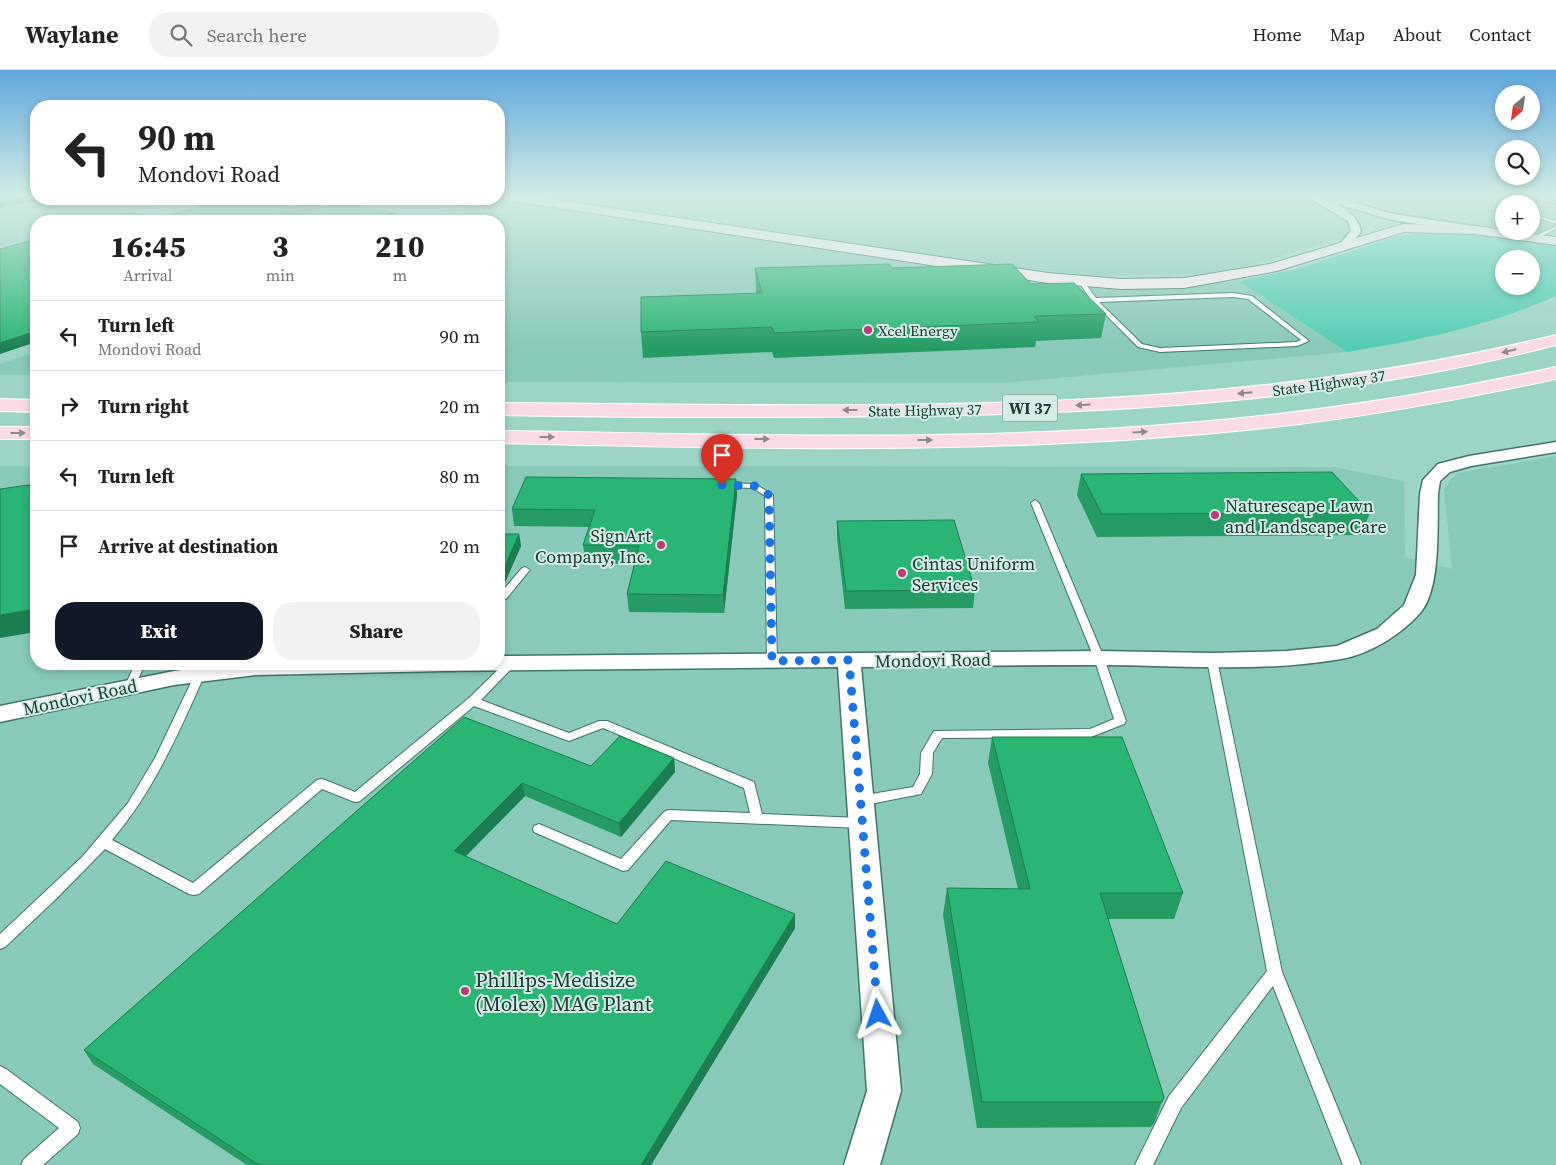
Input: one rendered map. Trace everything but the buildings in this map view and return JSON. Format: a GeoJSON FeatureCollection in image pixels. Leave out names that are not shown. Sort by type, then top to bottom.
{"type":"FeatureCollection","features":[{"type":"Feature","properties":{"kind":"main road","name":"State Highway 37"},"geometry":{"type":"LineString","coordinates":[[505,409],[903,411],[1024,408],[1140,402],[1251,393],[1348,382],[1488,356],[1556,340]]}},
{"type":"Feature","properties":{"kind":"main road","name":"State Highway 37"},"geometry":{"type":"LineString","coordinates":[[505,437],[926,440],[1070,437],[1215,427],[1370,409],[1442,398],[1556,373]]}},
{"type":"Feature","properties":{"kind":"main road"},"geometry":{"type":"LineString","coordinates":[[0,405],[30,406]]}},
{"type":"Feature","properties":{"kind":"main road"},"geometry":{"type":"LineString","coordinates":[[0,433],[30,434]]}},
{"type":"Feature","properties":{"kind":"street"},"geometry":{"type":"LineString","coordinates":[[844,247],[1048,278],[1121,284],[1184,283],[1272,268],[1337,247]]}},
{"type":"Feature","properties":{"kind":"street","name":"Mondovi Road"},"geometry":{"type":"LineString","coordinates":[[505,664],[1099,658],[1212,660],[1286,658],[1340,652],[1385,634],[1413,608],[1426,575],[1428,494],[1432,480],[1444,468],[1469,461],[1556,446]]}},
{"type":"Feature","properties":{"kind":"street"},"geometry":{"type":"LineString","coordinates":[[849,660],[884,1091],[862,1165]]}},
{"type":"Feature","properties":{"kind":"street","name":"Mondovi Road"},"geometry":{"type":"LineString","coordinates":[[0,714],[130,686],[200,674],[237,670]]}},
{"type":"Feature","properties":{"kind":"lane"},"geometry":{"type":"LineString","coordinates":[[1080,281],[1094,300],[1140,346],[1160,350],[1297,344],[1306,341],[1250,297],[1233,295],[1094,300]]}},
{"type":"Feature","properties":{"kind":"lane"},"geometry":{"type":"LineString","coordinates":[[718,485],[755,486],[769,495],[772,661]]}},
{"type":"Feature","properties":{"kind":"lane"},"geometry":{"type":"LineString","coordinates":[[538,829],[623,866],[668,815],[757,818],[861,812],[917,791],[926,774],[927,753],[938,734],[1091,733],[1120,721],[1099,658],[1036,503]]}},
{"type":"Feature","properties":{"kind":"lane"},"geometry":{"type":"LineString","coordinates":[[505,595],[525,570]]}},
{"type":"Feature","properties":{"kind":"lane"},"geometry":{"type":"LineString","coordinates":[[1212,660],[1274,972],[1352,1165]]}},
{"type":"Feature","properties":{"kind":"lane"},"geometry":{"type":"LineString","coordinates":[[505,669],[510,664]]}},
{"type":"Feature","properties":{"kind":"lane"},"geometry":{"type":"LineString","coordinates":[[130,686],[137,670]]}},
{"type":"Feature","properties":{"kind":"lane"},"geometry":{"type":"LineString","coordinates":[[104,842],[194,890],[321,783],[356,798],[473,701],[504,670]]}},
{"type":"Feature","properties":{"kind":"lane"},"geometry":{"type":"LineString","coordinates":[[0,943],[104,842],[132,805],[155,770],[200,674]]}},
{"type":"Feature","properties":{"kind":"lane"},"geometry":{"type":"LineString","coordinates":[[473,701],[569,737],[603,724],[750,785],[757,818]]}},
{"type":"Feature","properties":{"kind":"lane"},"geometry":{"type":"LineString","coordinates":[[1144,1165],[1175,1102],[1274,972]]}},
{"type":"Feature","properties":{"kind":"lane"},"geometry":{"type":"LineString","coordinates":[[0,1074],[72,1128],[30,1165]]}},
{"type":"Feature","properties":{"kind":"shaded area"},"geometry":{"type":"Polygon","coordinates":[[[505,247],[818,247],[1013,277],[1182,286],[1239,281],[1347,352],[1003,383],[505,382],[505,247]]]}},
{"type":"Feature","properties":{"kind":"shaded area"},"geometry":{"type":"Polygon","coordinates":[[[879,247],[1313,247],[1251,265],[1199,274],[1107,276],[1016,268],[879,247]]]}},
{"type":"Feature","properties":{"kind":"shaded area"},"geometry":{"type":"Polygon","coordinates":[[[1364,247],[1556,247],[1556,296],[1504,316],[1453,331],[1401,343],[1347,352],[1239,281],[1297,269],[1364,247]]]}},
{"type":"Feature","properties":{"kind":"shaded area"},"geometry":{"type":"Polygon","coordinates":[[[30,354],[30,375],[0,375],[0,364],[30,354]]]}},
{"type":"Feature","properties":{"kind":"shaded area"},"geometry":{"type":"Polygon","coordinates":[[[1556,456],[1556,1165],[0,1165],[0,466],[30,466],[30,670],[505,670],[505,466],[1333,467],[1404,481],[1405,557],[1452,569],[1444,489],[1458,473],[1556,456]]]}},
{"type":"Feature","properties":{"kind":"place","name":"Xcel Energy"},"geometry":{"type":"Point","coordinates":[868,330]}},
{"type":"Feature","properties":{"kind":"place","name":"Naturescape Lawn and Landscape Care"},"geometry":{"type":"Point","coordinates":[1215,515]}},
{"type":"Feature","properties":{"kind":"place","name":"SignArt Company, Inc."},"geometry":{"type":"Point","coordinates":[661,545]}},
{"type":"Feature","properties":{"kind":"place","name":"Cintas Uniform Services"},"geometry":{"type":"Point","coordinates":[902,573]}},
{"type":"Feature","properties":{"kind":"place","name":"Phillips-Medisize (Molex) MAG Plant"},"geometry":{"type":"Point","coordinates":[465,991]}},
{"type":"Feature","properties":{"kind":"route"},"geometry":{"type":"LineString","coordinates":[[722,485],[755,486],[769,495],[772,661],[849,660],[878,1014]]}}]}
